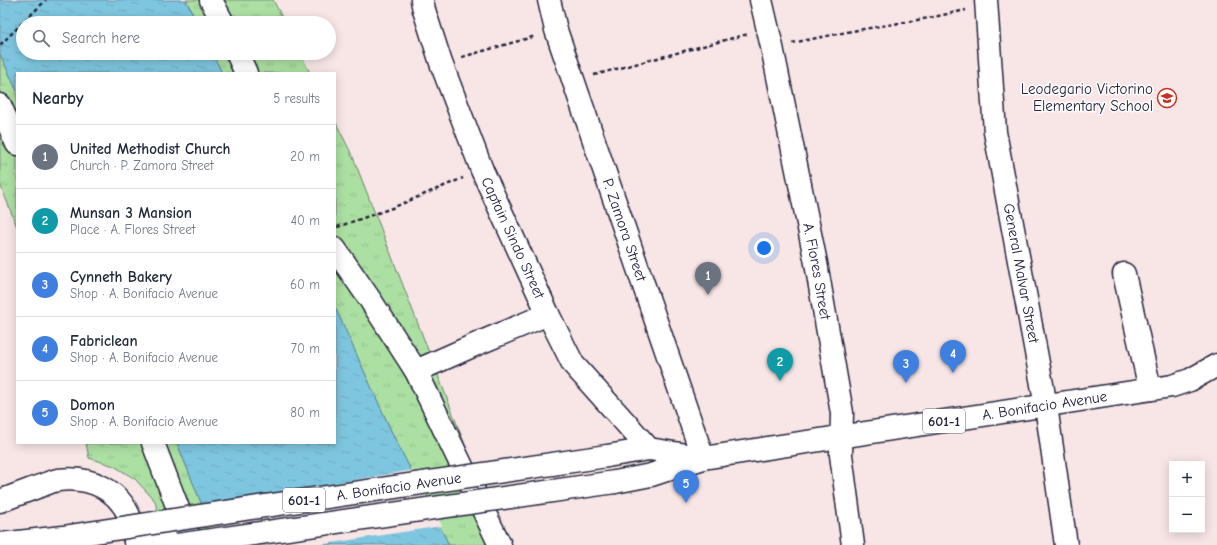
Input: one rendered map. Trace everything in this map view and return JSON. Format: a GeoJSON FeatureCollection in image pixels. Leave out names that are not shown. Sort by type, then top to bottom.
{"type":"FeatureCollection","features":[{"type":"Feature","properties":{"kind":"street"},"geometry":{"type":"LineString","coordinates":[[211,0],[219,16]]}},
{"type":"Feature","properties":{"kind":"street","name":"Captain Sindo Street"},"geometry":{"type":"LineString","coordinates":[[422,0],[441,63],[482,170],[572,364],[649,450]]}},
{"type":"Feature","properties":{"kind":"street","name":"P. Zamora Street"},"geometry":{"type":"LineString","coordinates":[[549,0],[556,30],[703,458]]}},
{"type":"Feature","properties":{"kind":"street","name":"A. Flores Street"},"geometry":{"type":"LineString","coordinates":[[761,0],[816,263],[842,413],[842,455],[853,545]]}},
{"type":"Feature","properties":{"kind":"street","name":"General Malvar Street"},"geometry":{"type":"LineString","coordinates":[[986,3],[994,132],[1046,406],[1066,545]]}},
{"type":"Feature","properties":{"kind":"street"},"geometry":{"type":"LineString","coordinates":[[240,60],[246,72]]}},
{"type":"Feature","properties":{"kind":"street"},"geometry":{"type":"LineString","coordinates":[[0,105],[16,142]]}},
{"type":"Feature","properties":{"kind":"street"},"geometry":{"type":"LineString","coordinates":[[336,250],[371,301],[416,371],[500,545]]}},
{"type":"Feature","properties":{"kind":"street"},"geometry":{"type":"LineString","coordinates":[[1124,274],[1150,389]]}},
{"type":"Feature","properties":{"kind":"street"},"geometry":{"type":"LineString","coordinates":[[416,371],[548,314]]}},
{"type":"Feature","properties":{"kind":"street","name":"A. Bonifacio Avenue"},"geometry":{"type":"LineString","coordinates":[[135,543],[185,541],[615,482],[651,475],[703,458],[1172,386],[1190,380],[1217,365]]}},
{"type":"Feature","properties":{"kind":"street"},"geometry":{"type":"LineString","coordinates":[[153,444],[185,541]]}},
{"type":"Feature","properties":{"kind":"street","name":"A. Bonifacio Avenue"},"geometry":{"type":"LineString","coordinates":[[0,544],[63,537],[649,450],[703,458]]}},
{"type":"Feature","properties":{"kind":"street"},"geometry":{"type":"LineString","coordinates":[[0,501],[56,480],[78,479],[92,482],[106,488],[122,504],[131,522],[135,543]]}},
{"type":"Feature","properties":{"kind":"path"},"geometry":{"type":"LineString","coordinates":[[30,16],[46,0]]}},
{"type":"Feature","properties":{"kind":"path"},"geometry":{"type":"LineString","coordinates":[[574,81],[770,38],[852,31],[929,18],[986,3]]}},
{"type":"Feature","properties":{"kind":"path"},"geometry":{"type":"LineString","coordinates":[[0,45],[16,29]]}},
{"type":"Feature","properties":{"kind":"path"},"geometry":{"type":"LineString","coordinates":[[441,63],[556,30]]}},
{"type":"Feature","properties":{"kind":"path"},"geometry":{"type":"LineString","coordinates":[[336,227],[392,208],[482,170]]}},
{"type":"Feature","properties":{"kind":"green space"},"geometry":{"type":"Polygon","coordinates":[[[186,0],[273,0],[281,16],[194,16],[186,0]]]}},
{"type":"Feature","properties":{"kind":"green space"},"geometry":{"type":"Polygon","coordinates":[[[0,54],[16,89],[16,224],[0,184],[0,54]]]}},
{"type":"Feature","properties":{"kind":"green space"},"geometry":{"type":"Polygon","coordinates":[[[216,60],[304,60],[310,72],[222,72],[216,60]]]}},
{"type":"Feature","properties":{"kind":"green space"},"geometry":{"type":"Polygon","coordinates":[[[336,123],[353,157],[471,460],[509,545],[449,545],[393,435],[336,309],[336,123]]]}},
{"type":"Feature","properties":{"kind":"green space"},"geometry":{"type":"Polygon","coordinates":[[[86,444],[177,444],[218,545],[165,545],[155,501],[135,479],[114,466],[89,458],[86,444]]]}},
{"type":"Feature","properties":{"kind":"water"},"geometry":{"type":"Polygon","coordinates":[[[0,0],[186,0],[194,16],[16,16],[16,60],[216,60],[222,72],[16,72],[16,89],[0,54],[0,0]]]}},
{"type":"Feature","properties":{"kind":"water"},"geometry":{"type":"Polygon","coordinates":[[[336,309],[393,435],[449,545],[218,545],[177,444],[336,444],[336,309]]]}},
{"type":"Feature","properties":{"kind":"pier"},"geometry":{"type":"Polygon","coordinates":[[[413,470],[442,526],[318,545],[216,545],[200,505],[301,489],[413,470]]]}},
{"type":"Feature","properties":{"kind":"place","name":"Leodegario Victorino Elementary School"},"geometry":{"type":"Point","coordinates":[1167,98]}},
{"type":"Feature","properties":{"kind":"place","name":"United Methodist Church"},"geometry":{"type":"Point","coordinates":[708,295]}},
{"type":"Feature","properties":{"kind":"place","name":"Fabriclean"},"geometry":{"type":"Point","coordinates":[953,373]}},
{"type":"Feature","properties":{"kind":"place","name":"Munsan 3 Mansion"},"geometry":{"type":"Point","coordinates":[780,381]}},
{"type":"Feature","properties":{"kind":"place","name":"Cynneth Bakery"},"geometry":{"type":"Point","coordinates":[906,383]}},
{"type":"Feature","properties":{"kind":"place","name":"Domon"},"geometry":{"type":"Point","coordinates":[686,503]}}]}
